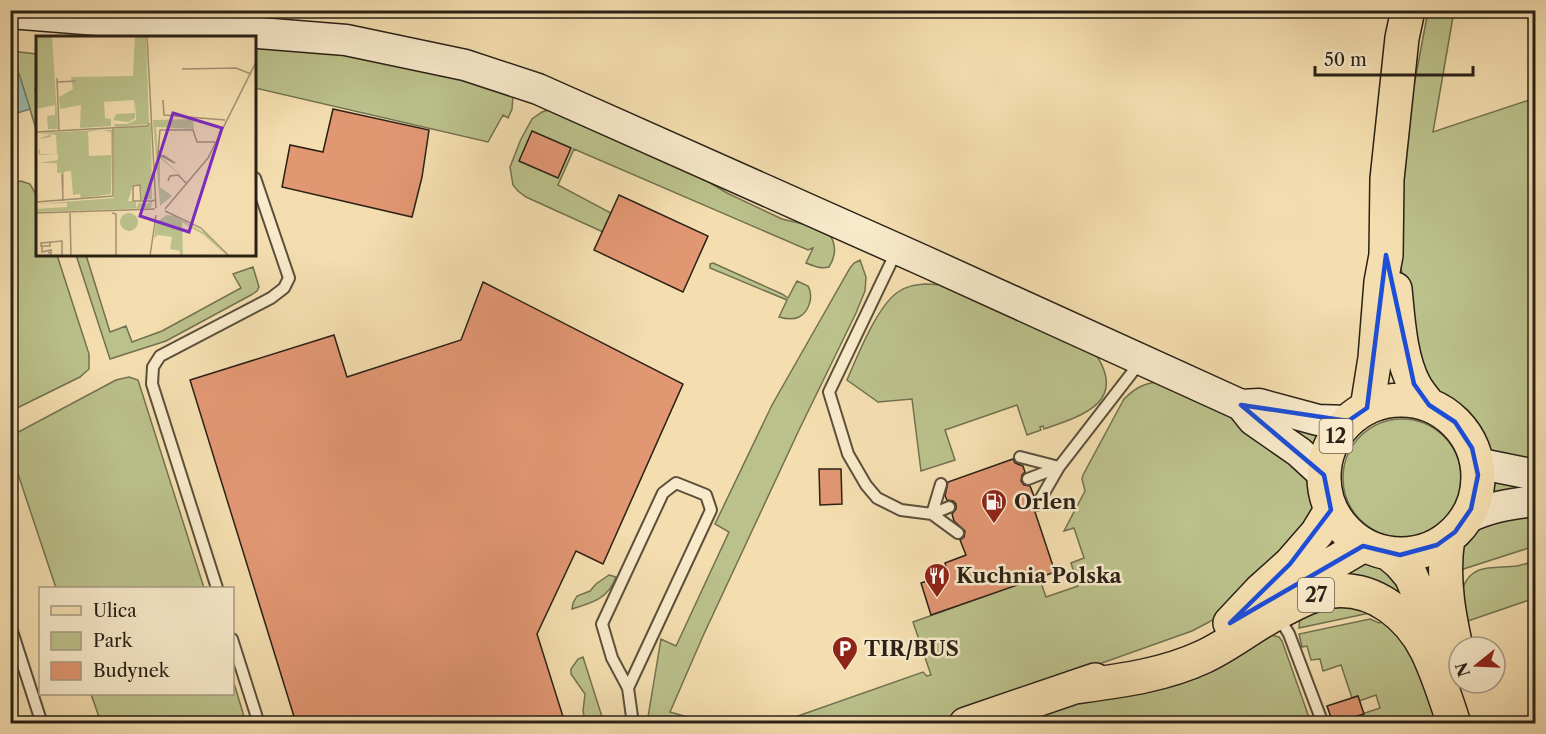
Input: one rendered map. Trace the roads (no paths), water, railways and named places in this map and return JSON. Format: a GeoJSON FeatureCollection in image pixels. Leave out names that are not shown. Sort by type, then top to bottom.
{"type":"FeatureCollection","features":[{"type":"Feature","properties":{"kind":"main road","name":"12"},"geometry":{"type":"LineString","coordinates":[[1358,414],[1375,358],[1381,282],[1386,255],[1387,178],[1402,38],[1408,10]]}},
{"type":"Feature","properties":{"kind":"main road","name":"12"},"geometry":{"type":"LineString","coordinates":[[1386,255],[1394,280],[1406,361],[1414,384],[1429,405]]}},
{"type":"Feature","properties":{"kind":"main road","name":"12"},"geometry":{"type":"LineString","coordinates":[[1453,635],[1445,582],[1446,552],[1475,498],[1476,463],[1472,448],[1465,434],[1455,422],[1429,405],[1398,400],[1382,402],[1358,414],[1338,433],[1330,446],[1326,460],[1325,493],[1331,510],[1352,537],[1400,564],[1411,576],[1467,722]]}},
{"type":"Feature","properties":{"kind":"main road","name":"27"},"geometry":{"type":"LineString","coordinates":[[1074,687],[1155,674],[1203,657],[1222,647],[1269,603],[1290,564],[1317,533],[1331,510]]}},
{"type":"Feature","properties":{"kind":"main road"},"geometry":{"type":"LineString","coordinates":[[1376,549],[1401,555],[1426,550],[1457,529]]}},
{"type":"Feature","properties":{"kind":"main road","name":"27"},"geometry":{"type":"LineString","coordinates":[[966,723],[1188,646],[1376,549]]}},
{"type":"Feature","properties":{"kind":"main road","name":"27"},"geometry":{"type":"LineString","coordinates":[[1269,603],[1311,597],[1332,591],[1371,596],[1384,602],[1409,623],[1467,722]]}},
{"type":"Feature","properties":{"kind":"main road"},"geometry":{"type":"LineString","coordinates":[[1465,695],[1467,722]]}},
{"type":"Feature","properties":{"kind":"street"},"geometry":{"type":"LineString","coordinates":[[10,14],[220,34],[346,40],[465,65],[538,89],[1241,405],[1259,404],[1318,420],[1358,414]]}},
{"type":"Feature","properties":{"kind":"street"},"geometry":{"type":"LineString","coordinates":[[1241,405],[1252,420],[1280,437],[1324,475]]}},
{"type":"Feature","properties":{"kind":"street"},"geometry":{"type":"LineString","coordinates":[[1476,463],[1536,475]]}},
{"type":"Feature","properties":{"kind":"street"},"geometry":{"type":"LineString","coordinates":[[1457,529],[1480,511],[1502,505],[1536,501]]}},
{"type":"Feature","properties":{"kind":"lane"},"geometry":{"type":"LineString","coordinates":[[217,587],[152,384],[153,367],[160,356],[271,298],[284,288],[289,278],[256,181]]}},
{"type":"Feature","properties":{"kind":"lane"},"geometry":{"type":"LineString","coordinates":[[897,249],[829,392],[848,454],[866,485],[877,498],[901,510],[932,514],[958,532]]}},
{"type":"Feature","properties":{"kind":"lane"},"geometry":{"type":"LineString","coordinates":[[1037,505],[1059,467],[1141,360]]}},
{"type":"Feature","properties":{"kind":"lane"},"geometry":{"type":"LineString","coordinates":[[1020,457],[1059,467]]}},
{"type":"Feature","properties":{"kind":"lane"},"geometry":{"type":"LineString","coordinates":[[1028,479],[1059,467]]}},
{"type":"Feature","properties":{"kind":"lane"},"geometry":{"type":"LineString","coordinates":[[628,688],[711,510],[706,495],[676,483],[663,493],[602,624],[612,658],[628,688],[633,723]]}},
{"type":"Feature","properties":{"kind":"lane"},"geometry":{"type":"LineString","coordinates":[[932,514],[941,484]]}},
{"type":"Feature","properties":{"kind":"lane"},"geometry":{"type":"LineString","coordinates":[[932,514],[949,507]]}},
{"type":"Feature","properties":{"kind":"lane"},"geometry":{"type":"LineString","coordinates":[[1269,603],[1289,634],[1323,723]]}},
{"type":"Feature","properties":{"kind":"lane"},"geometry":{"type":"LineString","coordinates":[[10,625],[42,723]]}},
{"type":"Feature","properties":{"kind":"lane"},"geometry":{"type":"LineString","coordinates":[[234,645],[259,723]]}},
{"type":"Feature","properties":{"kind":"place","name":"Orlen"},"geometry":{"type":"Point","coordinates":[994,525]}},
{"type":"Feature","properties":{"kind":"place","name":"Kuchnia Polska"},"geometry":{"type":"Point","coordinates":[937,599]}},
{"type":"Feature","properties":{"kind":"place","name":"TIR/BUS"},"geometry":{"type":"Point","coordinates":[845,672]}}]}
